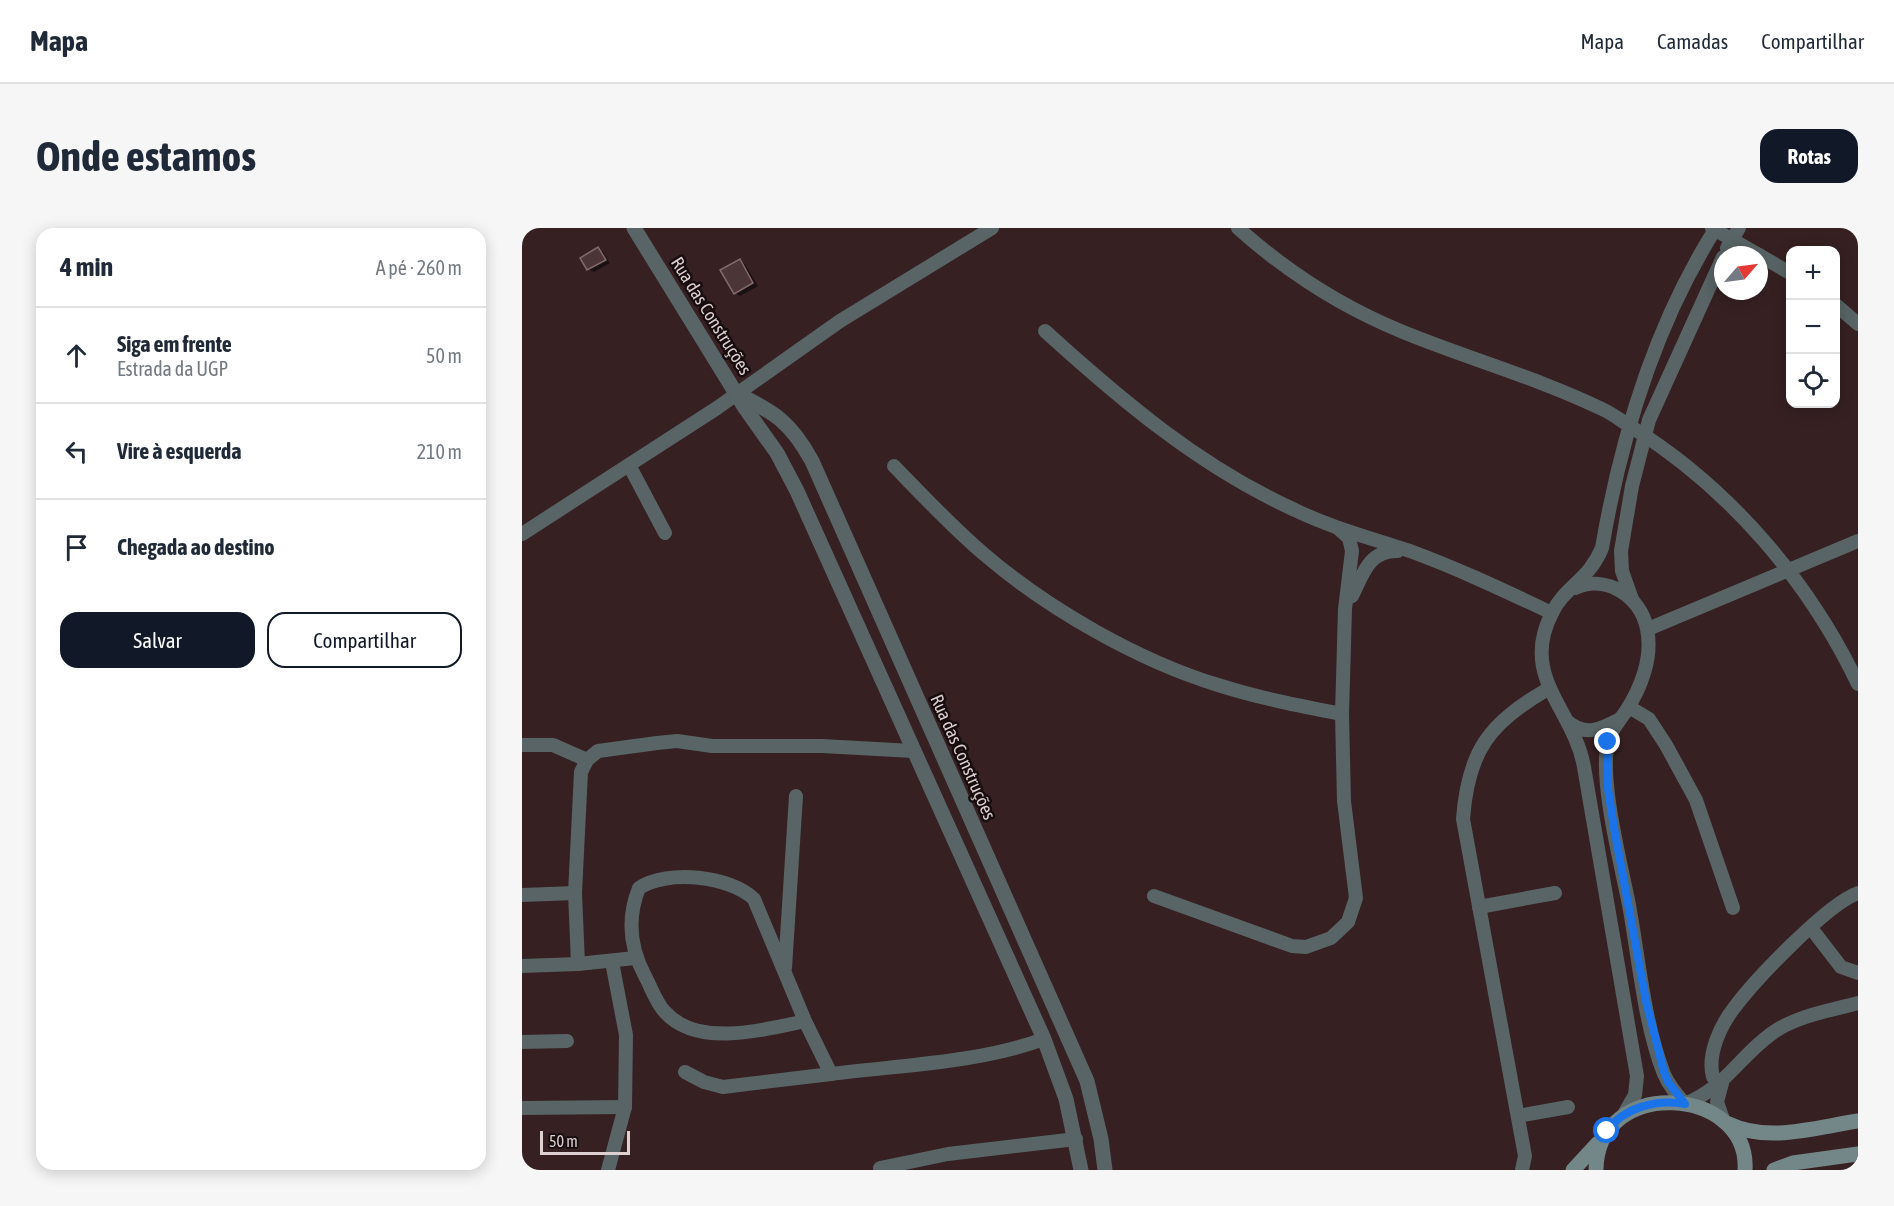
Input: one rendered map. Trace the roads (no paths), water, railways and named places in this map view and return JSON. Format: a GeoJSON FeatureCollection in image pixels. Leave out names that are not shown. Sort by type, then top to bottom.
{"type":"FeatureCollection","features":[{"type":"Feature","properties":{"kind":"main road"},"geometry":{"type":"LineString","coordinates":[[1573,1170],[1587,1158],[1607,1131],[1624,1114],[1658,1103],[1685,1104],[1703,1109],[1741,1130],[1760,1133],[1858,1121]]}},
{"type":"Feature","properties":{"kind":"main road"},"geometry":{"type":"LineString","coordinates":[[1724,1122],[1742,1146],[1745,1170]]}},
{"type":"Feature","properties":{"kind":"main road"},"geometry":{"type":"LineString","coordinates":[[1596,1170],[1598,1154],[1607,1131]]}},
{"type":"Feature","properties":{"kind":"main road"},"geometry":{"type":"LineString","coordinates":[[1774,1170],[1793,1163],[1858,1154]]}},
{"type":"Feature","properties":{"kind":"street","name":"Rua das Construções"},"geometry":{"type":"LineString","coordinates":[[634,228],[736,393],[777,453],[797,491],[912,752],[1044,1039],[1066,1099],[1081,1170]]}},
{"type":"Feature","properties":{"kind":"street"},"geometry":{"type":"LineString","coordinates":[[522,534],[629,465],[840,321],[992,228]]}},
{"type":"Feature","properties":{"kind":"street"},"geometry":{"type":"LineString","coordinates":[[1238,228],[1267,254],[1334,297],[1382,322],[1604,409],[1693,471],[1718,493],[1765,542],[1831,634],[1858,684]]}},
{"type":"Feature","properties":{"kind":"street"},"geometry":{"type":"LineString","coordinates":[[1728,246],[1738,228]]}},
{"type":"Feature","properties":{"kind":"street"},"geometry":{"type":"LineString","coordinates":[[1624,1114],[1635,1095],[1638,1076],[1582,757],[1568,722],[1548,689],[1542,669],[1541,649],[1544,630],[1552,613],[1568,591],[1594,567],[1602,549],[1628,426],[1665,329],[1687,280],[1714,229],[1741,246]]}},
{"type":"Feature","properties":{"kind":"street"},"geometry":{"type":"LineString","coordinates":[[1768,260],[1786,270]]}},
{"type":"Feature","properties":{"kind":"street"},"geometry":{"type":"LineString","coordinates":[[1633,601],[1622,571],[1621,551],[1627,507],[1649,420],[1714,276]]}},
{"type":"Feature","properties":{"kind":"street"},"geometry":{"type":"LineString","coordinates":[[1840,308],[1858,324]]}},
{"type":"Feature","properties":{"kind":"street"},"geometry":{"type":"LineString","coordinates":[[1045,331],[1108,388],[1199,457],[1294,510],[1338,528],[1467,573],[1552,613]]}},
{"type":"Feature","properties":{"kind":"street","name":"Rua das Construções"},"geometry":{"type":"LineString","coordinates":[[736,393],[782,419],[794,432],[812,461],[1087,1081],[1099,1130],[1105,1170]]}},
{"type":"Feature","properties":{"kind":"street"},"geometry":{"type":"LineString","coordinates":[[629,465],[664,533]]}},
{"type":"Feature","properties":{"kind":"street"},"geometry":{"type":"LineString","coordinates":[[894,466],[938,512],[986,556],[1040,595],[1095,630],[1155,660],[1216,684],[1279,702],[1342,714]]}},
{"type":"Feature","properties":{"kind":"street"},"geometry":{"type":"LineString","coordinates":[[1154,896],[1292,946],[1320,944],[1340,931],[1354,911],[1356,898],[1344,801],[1342,714],[1345,609],[1352,551],[1349,538],[1338,528]]}},
{"type":"Feature","properties":{"kind":"street"},"geometry":{"type":"LineString","coordinates":[[1648,629],[1858,541]]}},
{"type":"Feature","properties":{"kind":"street"},"geometry":{"type":"LineString","coordinates":[[1345,609],[1374,556],[1385,551],[1409,551]]}},
{"type":"Feature","properties":{"kind":"street"},"geometry":{"type":"LineString","coordinates":[[1568,591],[1586,583],[1615,587],[1633,601],[1642,613],[1648,629],[1648,651],[1643,676],[1608,742],[1608,789],[1658,1054],[1668,1082],[1685,1104],[1708,1094],[1722,1083],[1751,1051],[1773,1032],[1807,1018],[1858,1003]]}},
{"type":"Feature","properties":{"kind":"street"},"geometry":{"type":"LineString","coordinates":[[1522,1170],[1525,1156],[1463,819],[1469,773],[1481,747],[1500,722],[1548,689]]}},
{"type":"Feature","properties":{"kind":"street"},"geometry":{"type":"LineString","coordinates":[[1568,722],[1578,730],[1602,729],[1625,712]]}},
{"type":"Feature","properties":{"kind":"street"},"geometry":{"type":"LineString","coordinates":[[1625,712],[1648,719],[1666,745],[1696,801],[1733,908]]}},
{"type":"Feature","properties":{"kind":"street"},"geometry":{"type":"LineString","coordinates":[[578,964],[575,893],[581,772],[587,760],[598,751],[677,741],[712,746],[822,746],[912,752]]}},
{"type":"Feature","properties":{"kind":"street"},"geometry":{"type":"LineString","coordinates":[[522,745],[553,745],[587,760]]}},
{"type":"Feature","properties":{"kind":"street"},"geometry":{"type":"LineString","coordinates":[[784,972],[796,796]]}},
{"type":"Feature","properties":{"kind":"street"},"geometry":{"type":"LineString","coordinates":[[805,1021],[758,1032],[735,1034],[692,1029],[675,1022],[663,1011],[635,958],[631,919],[633,904],[639,888],[650,880],[678,877],[719,881],[747,892],[754,899],[805,1021],[831,1074]]}},
{"type":"Feature","properties":{"kind":"street"},"geometry":{"type":"LineString","coordinates":[[522,895],[575,893]]}},
{"type":"Feature","properties":{"kind":"street"},"geometry":{"type":"LineString","coordinates":[[1479,907],[1555,893]]}},
{"type":"Feature","properties":{"kind":"street"},"geometry":{"type":"LineString","coordinates":[[1722,1083],[1713,1077],[1712,1057],[1733,1009],[1836,904],[1858,893]]}},
{"type":"Feature","properties":{"kind":"street"},"geometry":{"type":"LineString","coordinates":[[1811,928],[1842,967],[1858,973]]}},
{"type":"Feature","properties":{"kind":"street"},"geometry":{"type":"LineString","coordinates":[[522,966],[612,962],[635,958]]}},
{"type":"Feature","properties":{"kind":"street"},"geometry":{"type":"LineString","coordinates":[[608,1170],[625,1107],[626,1035],[612,962]]}},
{"type":"Feature","properties":{"kind":"street"},"geometry":{"type":"LineString","coordinates":[[685,1072],[704,1082],[723,1087],[943,1060],[1000,1050],[1044,1039]]}},
{"type":"Feature","properties":{"kind":"street"},"geometry":{"type":"LineString","coordinates":[[522,1042],[567,1041]]}},
{"type":"Feature","properties":{"kind":"street"},"geometry":{"type":"LineString","coordinates":[[1722,1083],[1717,1102],[1724,1122]]}},
{"type":"Feature","properties":{"kind":"street"},"geometry":{"type":"LineString","coordinates":[[522,1108],[625,1107]]}},
{"type":"Feature","properties":{"kind":"street"},"geometry":{"type":"LineString","coordinates":[[1518,1116],[1568,1107]]}},
{"type":"Feature","properties":{"kind":"street"},"geometry":{"type":"LineString","coordinates":[[880,1168],[948,1154],[1076,1138]]}},
{"type":"Feature","properties":{"kind":"street"},"geometry":{"type":"LineString","coordinates":[[1525,1156],[1536,1170]]}}]}
